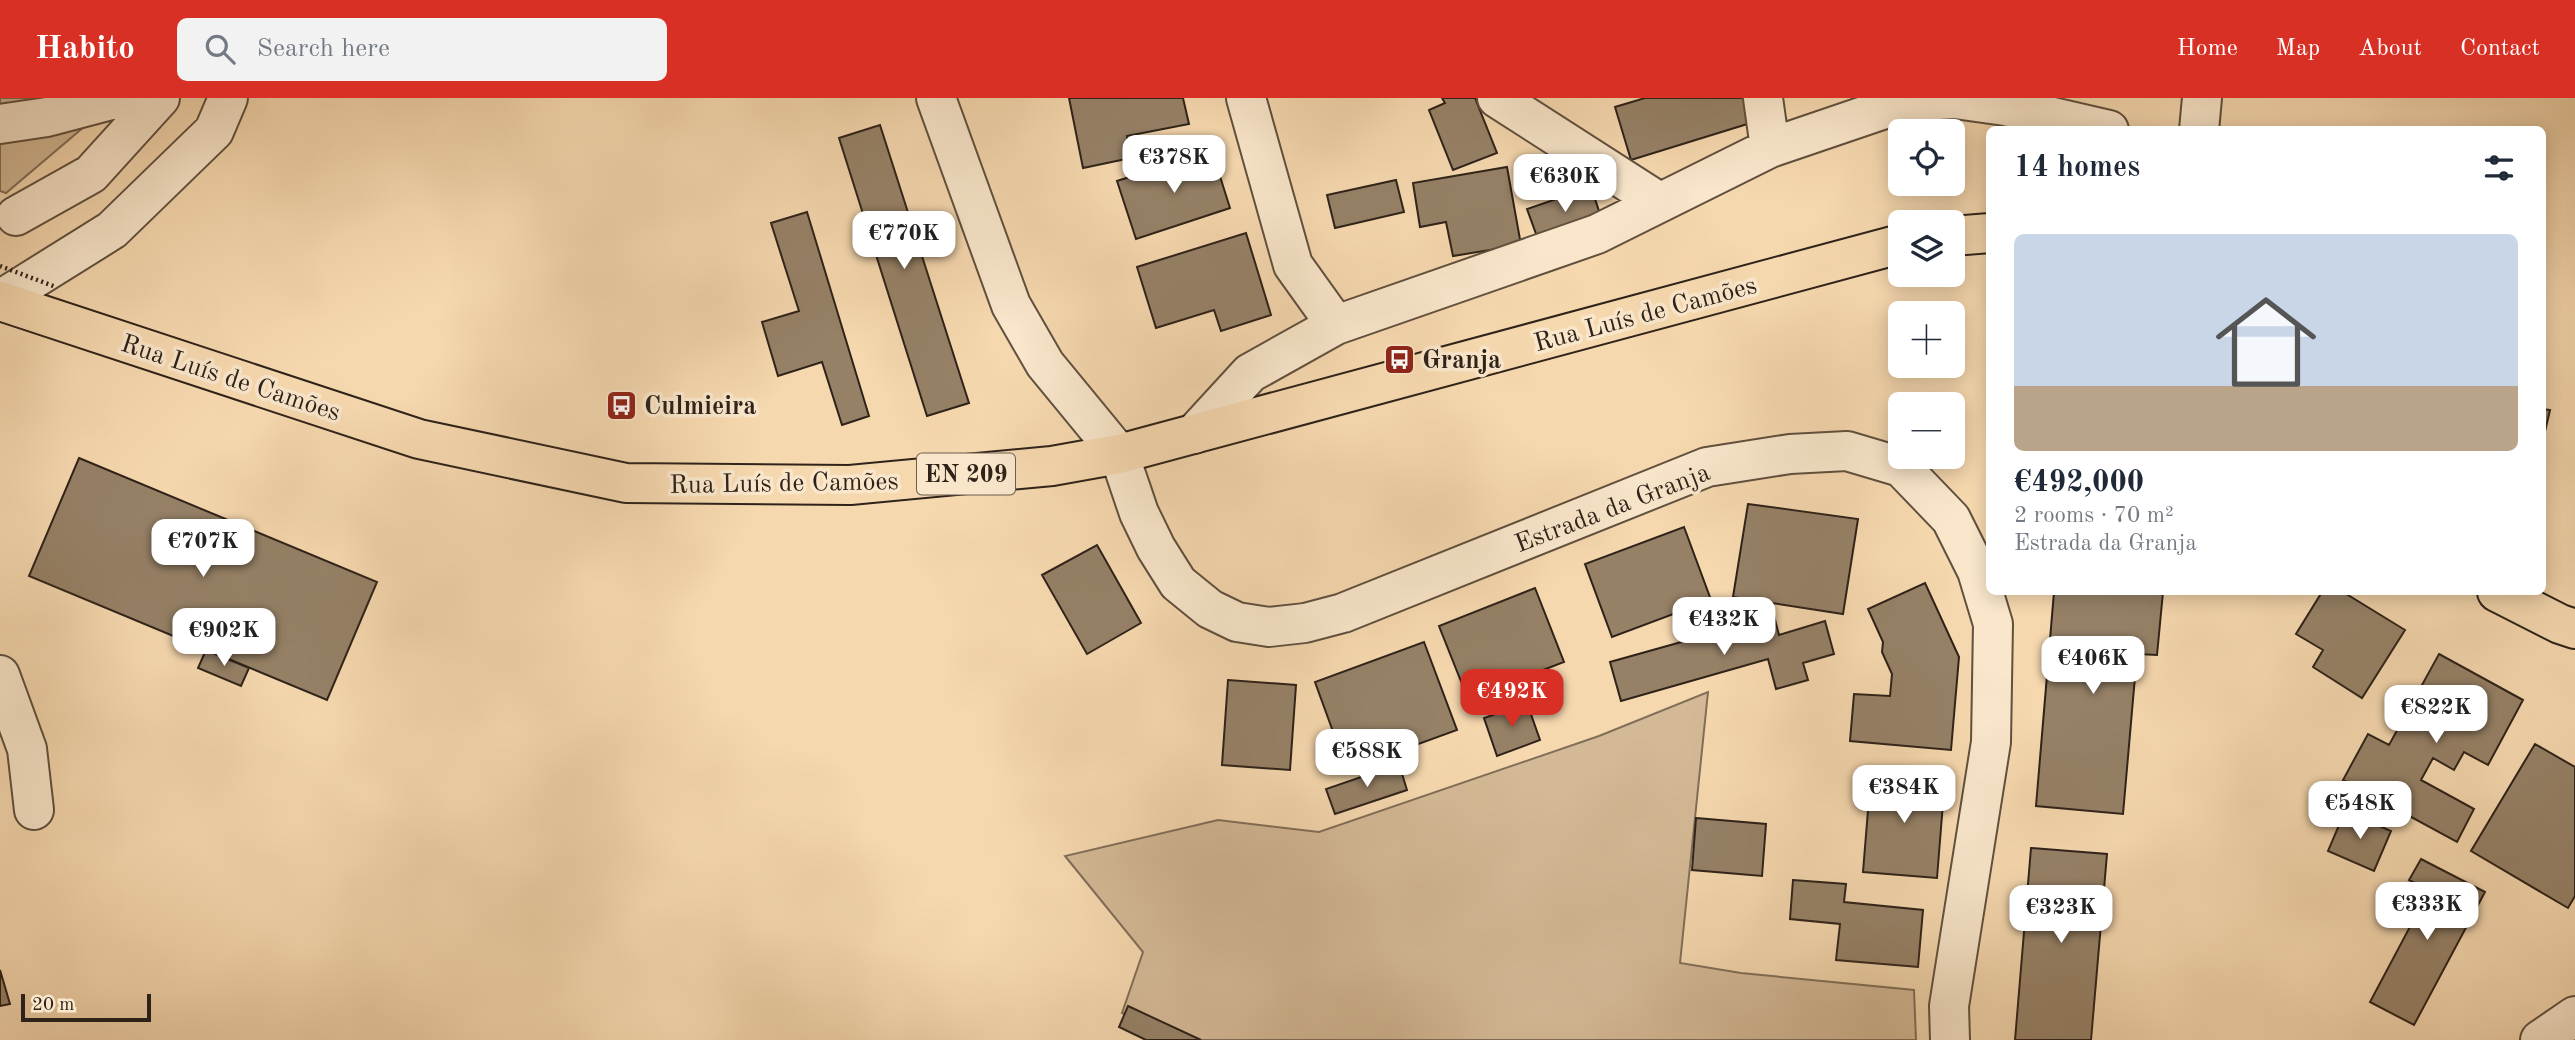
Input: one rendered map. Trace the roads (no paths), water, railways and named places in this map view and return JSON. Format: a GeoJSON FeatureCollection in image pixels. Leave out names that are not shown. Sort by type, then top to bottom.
{"type":"FeatureCollection","features":[{"type":"Feature","properties":{"kind":"main road"},"geometry":{"type":"LineString","coordinates":[[1965,235],[1986,233]]}},
{"type":"Feature","properties":{"kind":"main road","name":"Rua Luís de Camões"},"geometry":{"type":"LineString","coordinates":[[21,300],[419,439],[626,484],[850,485],[1052,466],[1119,454],[1888,247]]}},
{"type":"Feature","properties":{"kind":"main road"},"geometry":{"type":"LineString","coordinates":[[2503,595],[2575,629]]}},
{"type":"Feature","properties":{"kind":"street"},"geometry":{"type":"LineString","coordinates":[[0,124],[47,117],[119,98]]}},
{"type":"Feature","properties":{"kind":"street"},"geometry":{"type":"LineString","coordinates":[[16,216],[91,174],[160,98]]}},
{"type":"Feature","properties":{"kind":"street"},"geometry":{"type":"LineString","coordinates":[[21,300],[112,230],[214,131],[228,98]]}},
{"type":"Feature","properties":{"kind":"street"},"geometry":{"type":"LineString","coordinates":[[936,98],[1012,306],[1045,365],[1119,454]]}},
{"type":"Feature","properties":{"kind":"street"},"geometry":{"type":"LineString","coordinates":[[1246,98],[1293,265],[1336,325]]}},
{"type":"Feature","properties":{"kind":"street"},"geometry":{"type":"LineString","coordinates":[[1497,98],[1659,202]]}},
{"type":"Feature","properties":{"kind":"street"},"geometry":{"type":"LineString","coordinates":[[1763,98],[1770,148]]}},
{"type":"Feature","properties":{"kind":"street"},"geometry":{"type":"LineString","coordinates":[[2199,126],[2202,98]]}},
{"type":"Feature","properties":{"kind":"street"},"geometry":{"type":"LineString","coordinates":[[1194,434],[1250,373],[1336,325],[1597,234],[1770,148],[1905,102],[1955,99],[2005,106],[2092,126]]}},
{"type":"Feature","properties":{"kind":"street","name":"Estrada da Granja"},"geometry":{"type":"LineString","coordinates":[[1119,454],[1139,513],[1156,548],[1178,583],[1219,614],[1237,622],[1269,627],[1305,623],[1343,613],[1707,467],[1790,454],[1847,451],[1901,467],[1951,519],[1977,571],[1993,624],[1991,742],[1950,1006],[1950,1040]]}},
{"type":"Feature","properties":{"kind":"street"},"geometry":{"type":"LineString","coordinates":[[0,675],[27,749],[34,810]]}},
{"type":"Feature","properties":{"kind":"street"},"geometry":{"type":"LineString","coordinates":[[2540,1040],[2575,1016]]}},
{"type":"Feature","properties":{"kind":"place","name":"Granja"},"geometry":{"type":"Point","coordinates":[1399,359]}},
{"type":"Feature","properties":{"kind":"place","name":"Culmieira"},"geometry":{"type":"Point","coordinates":[621,405]}}]}
